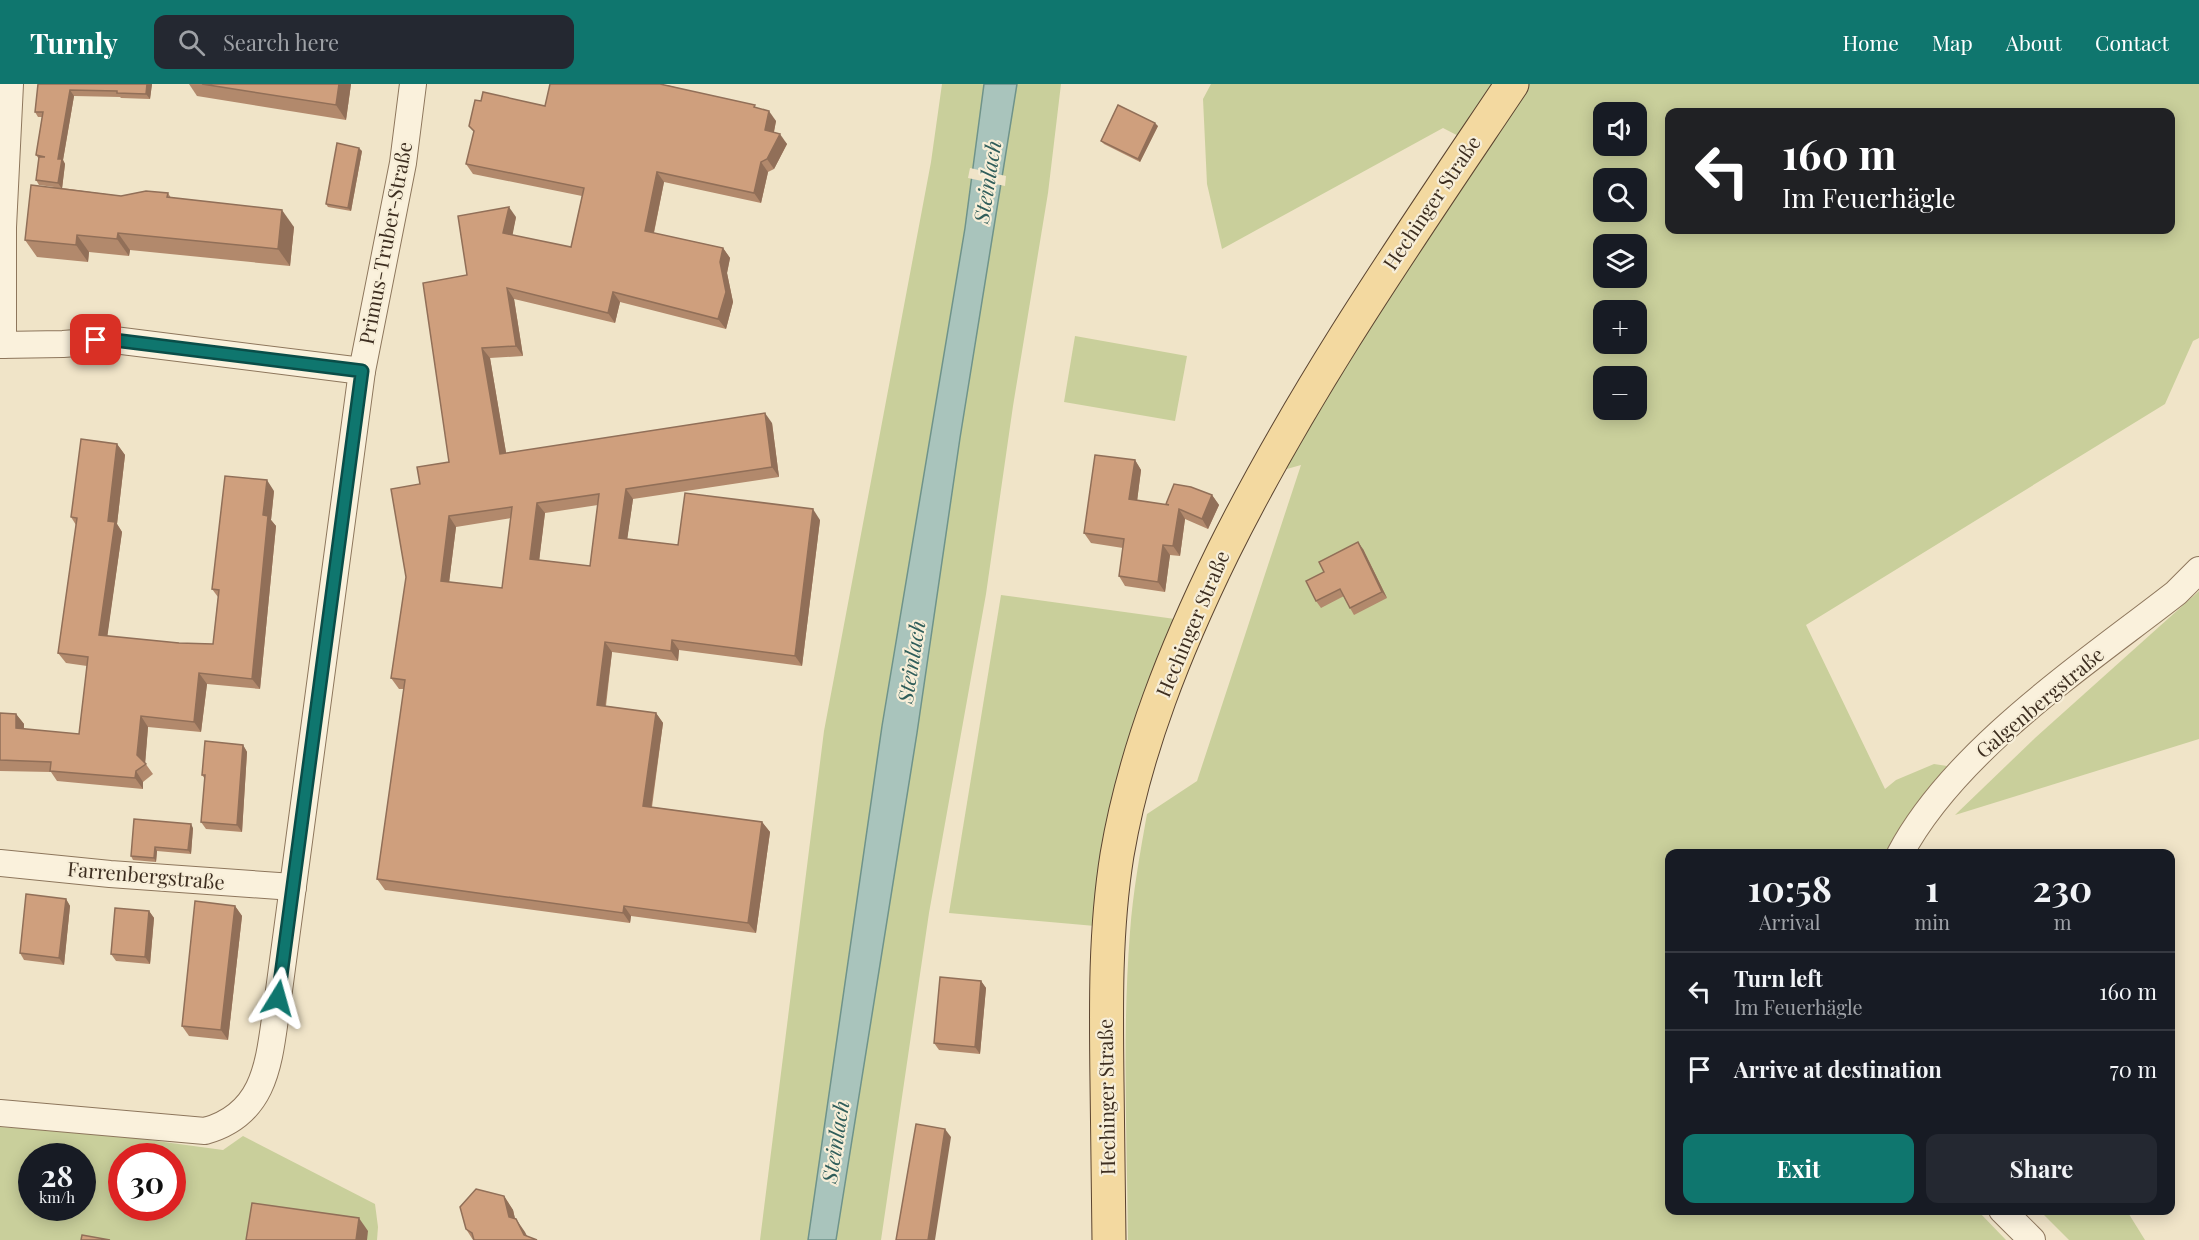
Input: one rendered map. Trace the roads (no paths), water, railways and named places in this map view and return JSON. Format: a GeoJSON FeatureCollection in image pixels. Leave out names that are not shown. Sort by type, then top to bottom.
{"type":"FeatureCollection","features":[{"type":"Feature","properties":{"kind":"main road","name":"Hechinger Straße"},"geometry":{"type":"LineString","coordinates":[[1108,1240],[1106,965],[1112,892],[1132,784],[1164,688],[1214,571],[1282,441],[1372,294],[1512,84]]}},
{"type":"Feature","properties":{"kind":"street"},"geometry":{"type":"LineString","coordinates":[[10,84],[3,227],[2,345],[114,340],[362,371]]}},
{"type":"Feature","properties":{"kind":"street","name":"Primus-Truber-Straße"},"geometry":{"type":"LineString","coordinates":[[0,1113],[205,1131],[223,1126],[236,1118],[254,1099],[264,1073],[278,998],[362,371],[403,163],[413,84]]}},
{"type":"Feature","properties":{"kind":"street","name":"Galgenbergstraße"},"geometry":{"type":"LineString","coordinates":[[1903,849],[1912,831],[1959,774],[2016,719],[2176,593],[2199,570]]}},
{"type":"Feature","properties":{"kind":"street","name":"Farrenbergstraße"},"geometry":{"type":"LineString","coordinates":[[0,863],[110,874],[293,887]]}},
{"type":"Feature","properties":{"kind":"street"},"geometry":{"type":"LineString","coordinates":[[2007,1215],[2032,1240]]}},
{"type":"Feature","properties":{"kind":"water","name":"Steinlach"},"geometry":{"type":"Polygon","coordinates":[[[984,84],[1017,84],[836,1240],[808,1240],[882,726],[965,228],[984,84]]]}}]}
